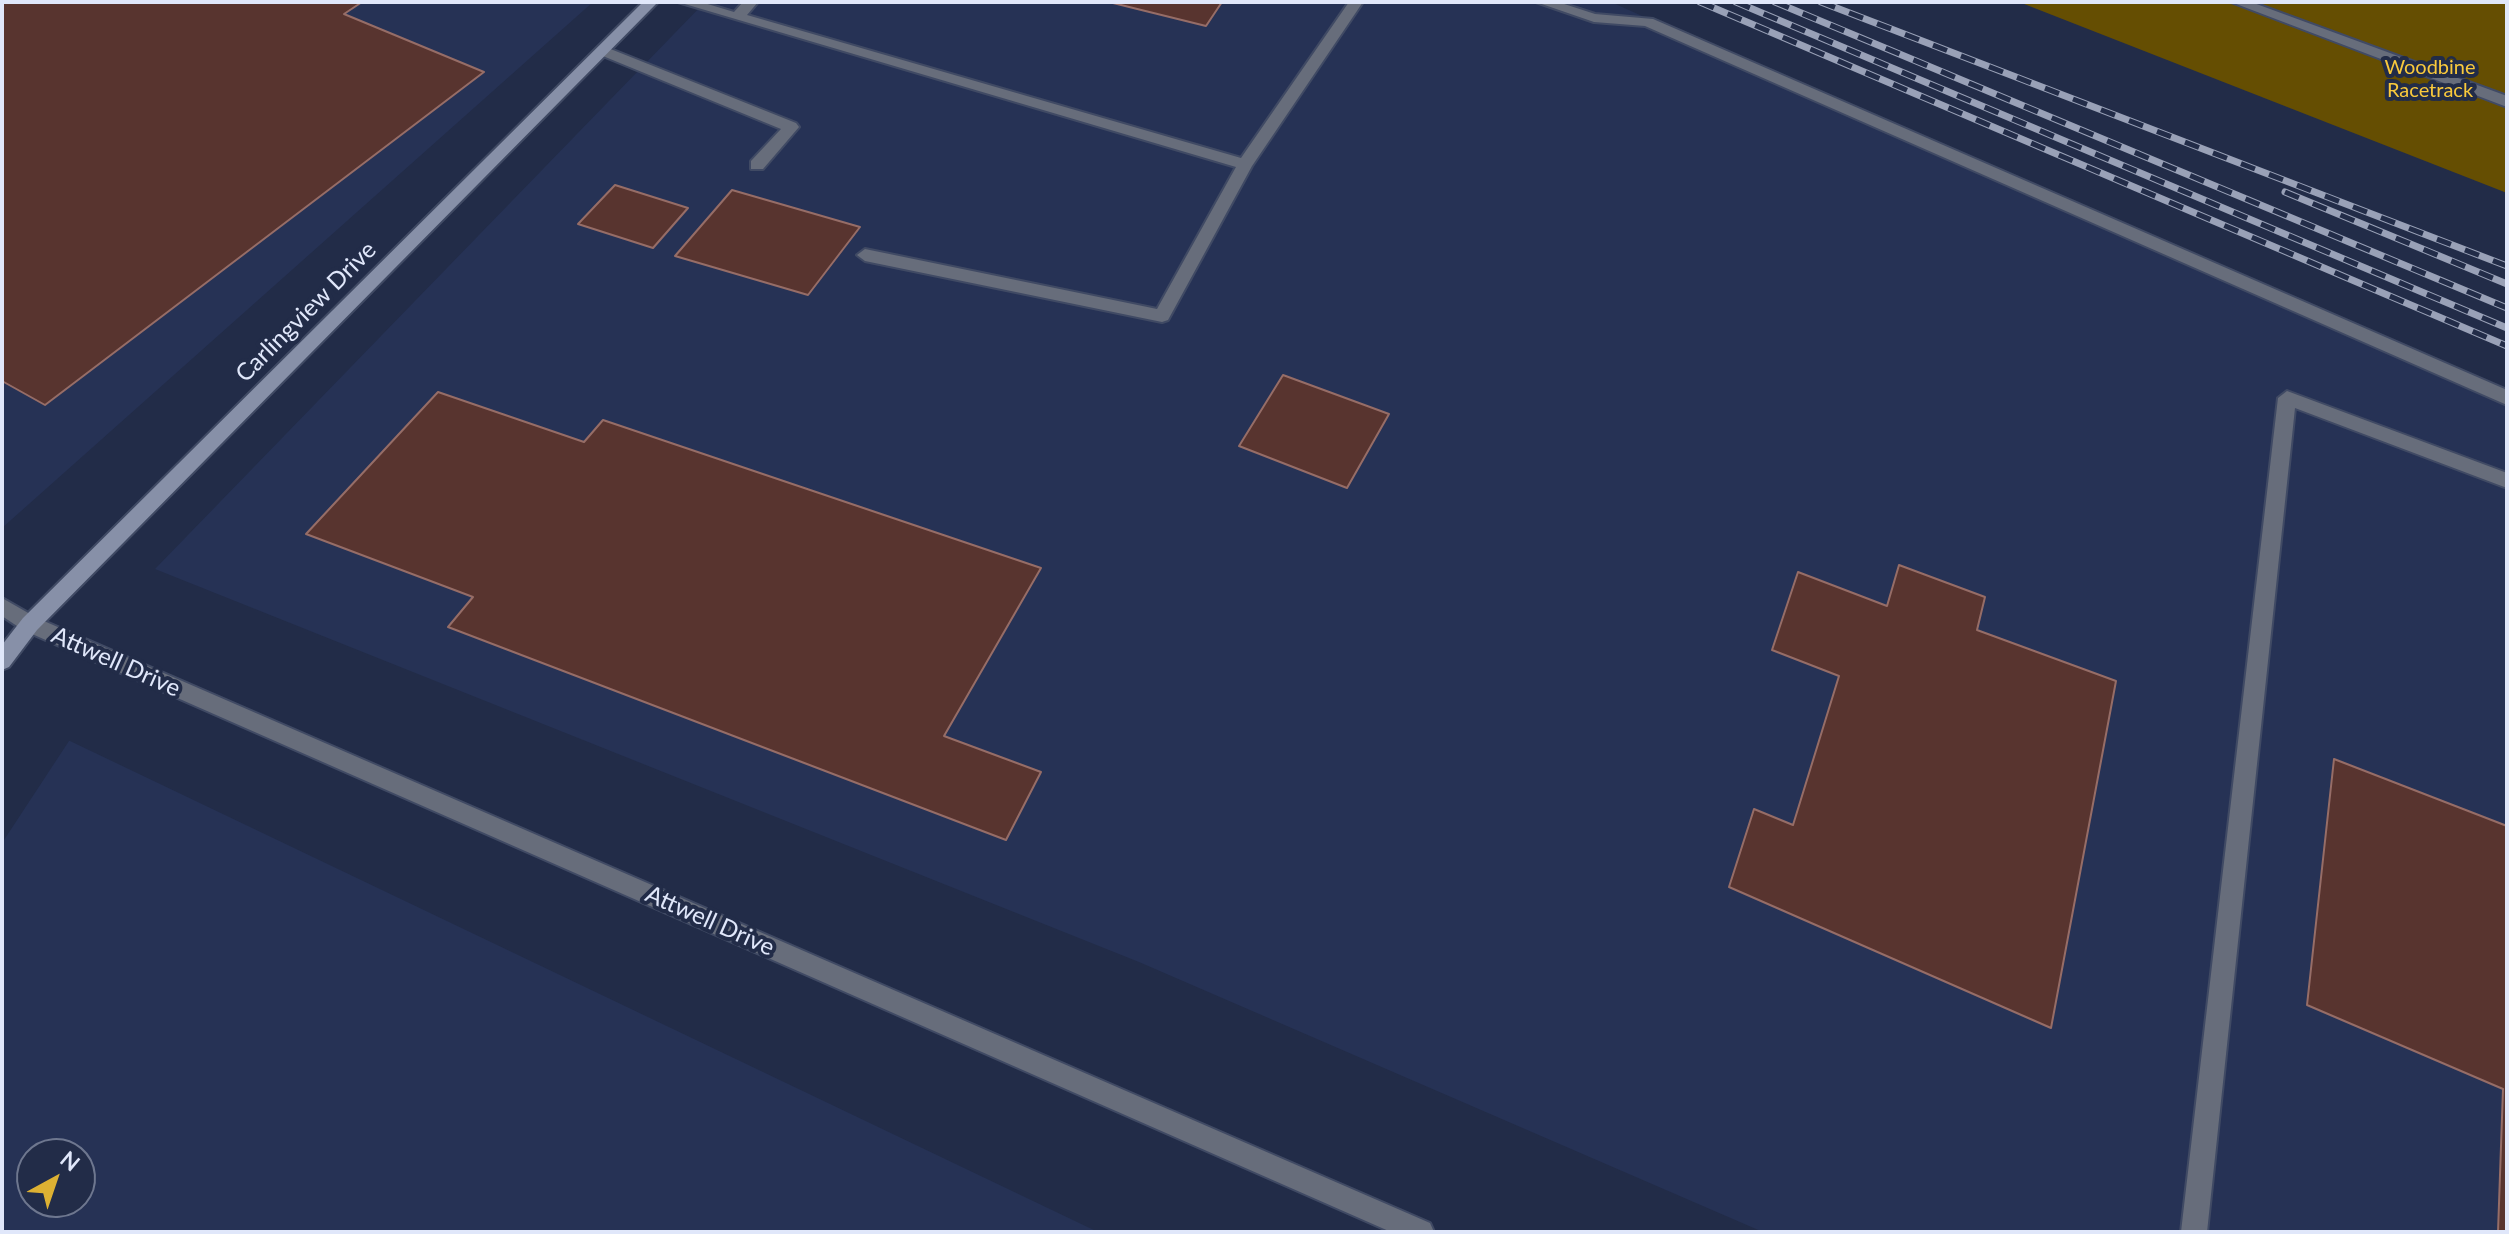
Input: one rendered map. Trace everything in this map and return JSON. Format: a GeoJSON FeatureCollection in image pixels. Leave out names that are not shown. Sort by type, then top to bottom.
{"type":"FeatureCollection","features":[{"type":"Feature","properties":{"kind":"street","name":"Carlingview Drive"},"geometry":{"type":"LineString","coordinates":[[2,661],[30,624],[651,2]]}},
{"type":"Feature","properties":{"kind":"street"},"geometry":{"type":"LineString","coordinates":[[685,2],[1245,164]]}},
{"type":"Feature","properties":{"kind":"street"},"geometry":{"type":"LineString","coordinates":[[737,17],[751,2]]}},
{"type":"Feature","properties":{"kind":"street"},"geometry":{"type":"LineString","coordinates":[[865,255],[1162,316],[1245,164],[1356,2]]}},
{"type":"Feature","properties":{"kind":"street"},"geometry":{"type":"LineString","coordinates":[[1543,2],[1594,18],[1648,22],[2507,398]]}},
{"type":"Feature","properties":{"kind":"street"},"geometry":{"type":"LineString","coordinates":[[2238,2],[2507,102]]}},
{"type":"Feature","properties":{"kind":"street"},"geometry":{"type":"LineString","coordinates":[[603,51],[791,127],[757,165]]}},
{"type":"Feature","properties":{"kind":"street"},"geometry":{"type":"LineString","coordinates":[[2194,1232],[2287,398],[2507,481]]}},
{"type":"Feature","properties":{"kind":"street","name":"Attwell Drive"},"geometry":{"type":"LineString","coordinates":[[2,606],[30,624],[1421,1232]]}},
{"type":"Feature","properties":{"kind":"shaded area"},"geometry":{"type":"Polygon","coordinates":[[[2,2],[593,2],[2,528],[2,2]]]}},
{"type":"Feature","properties":{"kind":"shaded area"},"geometry":{"type":"Polygon","coordinates":[[[705,2],[1611,2],[2507,406],[2507,1232],[1763,1232],[1139,962],[155,569],[705,2]]]}},
{"type":"Feature","properties":{"kind":"shaded area"},"geometry":{"type":"Polygon","coordinates":[[[70,741],[1098,1232],[2,1232],[2,843],[70,741]]]}},
{"type":"Feature","properties":{"kind":"green space","name":"Woodbine Racetrack"},"geometry":{"type":"Polygon","coordinates":[[[2019,2],[2507,2],[2507,193],[2019,2]]]}},
{"type":"Feature","properties":{"kind":"building"},"geometry":{"type":"Polygon","coordinates":[[[2,2],[362,2],[344,14],[484,72],[45,405],[2,381],[2,2]]]}},
{"type":"Feature","properties":{"kind":"building"},"geometry":{"type":"Polygon","coordinates":[[[1109,2],[1222,2],[1206,26],[1109,2]]]}},
{"type":"Feature","properties":{"kind":"building"},"geometry":{"type":"Polygon","coordinates":[[[615,185],[688,208],[653,248],[578,224],[615,185]]]}},
{"type":"Feature","properties":{"kind":"building"},"geometry":{"type":"Polygon","coordinates":[[[732,190],[860,227],[808,295],[675,256],[732,190]]]}},
{"type":"Feature","properties":{"kind":"building"},"geometry":{"type":"Polygon","coordinates":[[[1283,375],[1389,414],[1347,488],[1239,446],[1283,375]]]}},
{"type":"Feature","properties":{"kind":"building"},"geometry":{"type":"Polygon","coordinates":[[[438,392],[584,442],[603,420],[1041,568],[944,736],[1041,772],[1006,840],[448,627],[473,597],[306,534],[438,392]]]}},
{"type":"Feature","properties":{"kind":"building"},"geometry":{"type":"Polygon","coordinates":[[[1899,565],[1985,597],[1977,630],[2116,681],[2051,1028],[1729,887],[1754,809],[1793,825],[1839,676],[1772,650],[1798,572],[1887,606],[1899,565]]]}},
{"type":"Feature","properties":{"kind":"building"},"geometry":{"type":"Polygon","coordinates":[[[2334,759],[2507,826],[2507,1232],[2498,1232],[2503,1089],[2307,1005],[2334,759]]]}},
{"type":"Feature","properties":{"kind":"railway"},"geometry":{"type":"LineString","coordinates":[[1700,2],[2507,346]]}},
{"type":"Feature","properties":{"kind":"railway"},"geometry":{"type":"LineString","coordinates":[[1736,2],[2507,328]]}},
{"type":"Feature","properties":{"kind":"railway"},"geometry":{"type":"LineString","coordinates":[[1775,2],[2507,308]]}},
{"type":"Feature","properties":{"kind":"railway"},"geometry":{"type":"LineString","coordinates":[[1821,2],[2507,266]]}},
{"type":"Feature","properties":{"kind":"railway"},"geometry":{"type":"LineString","coordinates":[[2285,192],[2507,284]]}}]}
